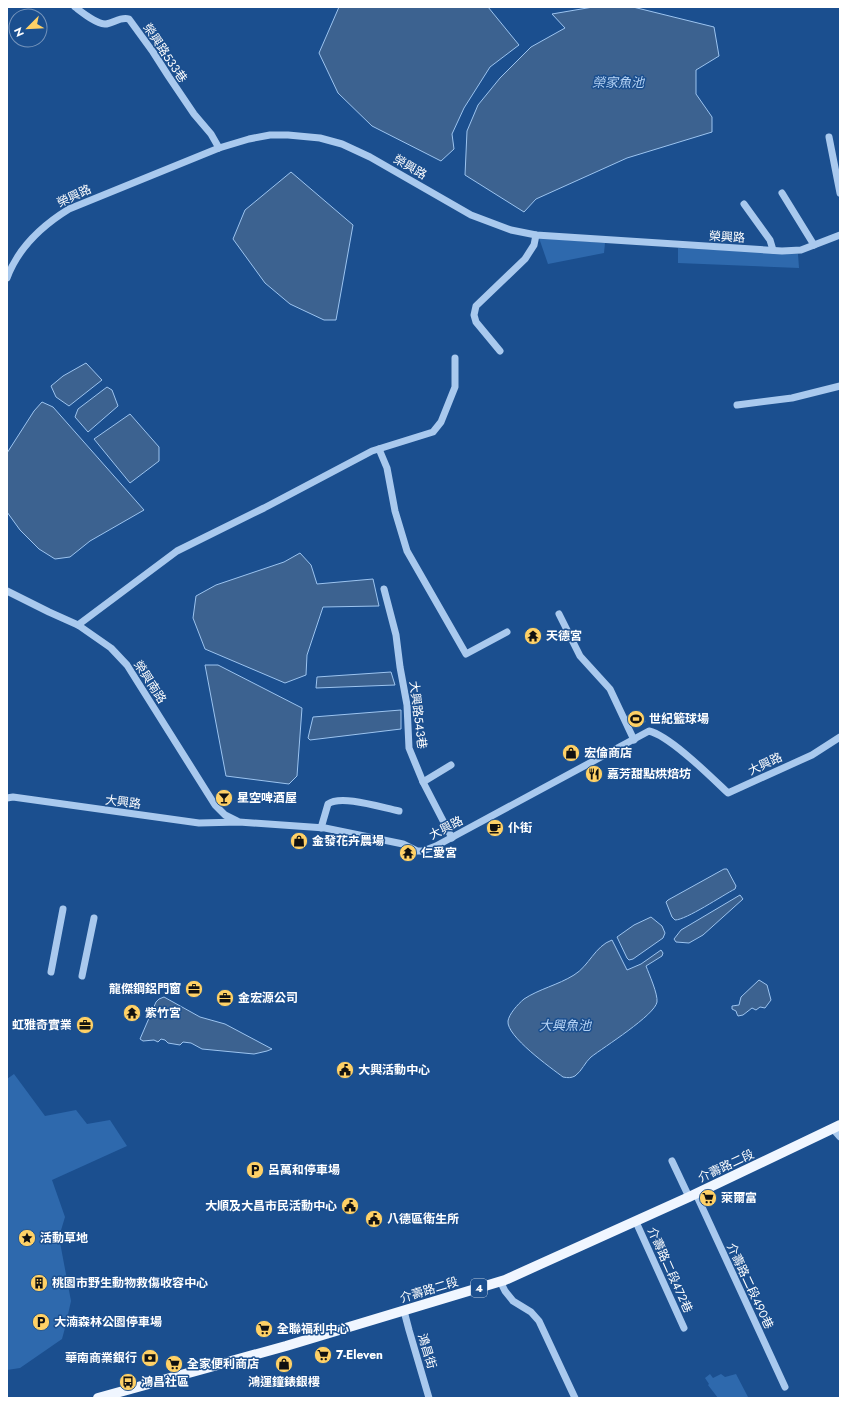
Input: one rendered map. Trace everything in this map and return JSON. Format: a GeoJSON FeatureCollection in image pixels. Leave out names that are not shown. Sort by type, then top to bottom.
{"type":"FeatureCollection","features":[{"type":"Feature","properties":{"kind":"main road","name":"介壽路二段"},"geometry":{"type":"LineString","coordinates":[[98,1398],[194,1372],[404,1311],[500,1281],[568,1253],[693,1196],[836,1127]]}},
{"type":"Feature","properties":{"kind":"street","name":"榮興路533巷"},"geometry":{"type":"LineString","coordinates":[[75,7],[97,21],[106,24],[125,17],[129,18],[154,52],[194,114],[211,134],[219,148]]}},
{"type":"Feature","properties":{"kind":"street","name":"榮興路"},"geometry":{"type":"LineString","coordinates":[[7,278],[18,254],[51,221],[69,209],[219,148],[249,139],[270,135],[320,138],[342,144],[376,161],[471,215],[511,230],[536,235],[773,250],[801,250],[840,235]]}},
{"type":"Feature","properties":{"kind":"street"},"geometry":{"type":"LineString","coordinates":[[829,137],[840,193]]}},
{"type":"Feature","properties":{"kind":"street"},"geometry":{"type":"LineString","coordinates":[[782,193],[814,245]]}},
{"type":"Feature","properties":{"kind":"street"},"geometry":{"type":"LineString","coordinates":[[744,204],[770,240],[773,250]]}},
{"type":"Feature","properties":{"kind":"street"},"geometry":{"type":"LineString","coordinates":[[500,351],[476,322],[474,315],[476,306],[525,259],[534,245],[536,235]]}},
{"type":"Feature","properties":{"kind":"street"},"geometry":{"type":"LineString","coordinates":[[78,625],[177,551],[264,508],[360,456],[433,432],[441,422],[455,387],[454,358]]}},
{"type":"Feature","properties":{"kind":"street"},"geometry":{"type":"LineString","coordinates":[[737,405],[792,398],[840,386]]}},
{"type":"Feature","properties":{"kind":"street"},"geometry":{"type":"LineString","coordinates":[[379,449],[387,468],[395,511],[407,551],[466,654],[507,632]]}},
{"type":"Feature","properties":{"kind":"street","name":"大興路543巷"},"geometry":{"type":"LineString","coordinates":[[384,589],[396,635],[407,706],[409,748],[423,782],[452,838]]}},
{"type":"Feature","properties":{"kind":"street","name":"榮興南路"},"geometry":{"type":"LineString","coordinates":[[7,591],[78,625],[111,648],[127,665],[215,805],[225,815],[239,822]]}},
{"type":"Feature","properties":{"kind":"street"},"geometry":{"type":"LineString","coordinates":[[559,614],[580,656],[610,689],[634,740]]}},
{"type":"Feature","properties":{"kind":"street","name":"大興路"},"geometry":{"type":"LineString","coordinates":[[7,798],[13,797],[199,823],[239,822],[321,828],[403,844],[418,851],[423,851],[452,838],[649,731],[661,735],[728,793],[812,755],[840,737]]}},
{"type":"Feature","properties":{"kind":"street"},"geometry":{"type":"LineString","coordinates":[[423,782],[451,765]]}},
{"type":"Feature","properties":{"kind":"street"},"geometry":{"type":"LineString","coordinates":[[321,828],[328,804],[338,800],[399,811]]}},
{"type":"Feature","properties":{"kind":"street"},"geometry":{"type":"LineString","coordinates":[[51,972],[64,909]]}},
{"type":"Feature","properties":{"kind":"street"},"geometry":{"type":"LineString","coordinates":[[82,976],[94,918]]}},
{"type":"Feature","properties":{"kind":"street"},"geometry":{"type":"LineString","coordinates":[[836,1127],[840,1137]]}},
{"type":"Feature","properties":{"kind":"street","name":"介壽路二段490巷"},"geometry":{"type":"LineString","coordinates":[[672,1161],[693,1196],[785,1387]]}},
{"type":"Feature","properties":{"kind":"street","name":"介壽路二段472巷"},"geometry":{"type":"LineString","coordinates":[[636,1222],[684,1328]]}},
{"type":"Feature","properties":{"kind":"street"},"geometry":{"type":"LineString","coordinates":[[500,1281],[505,1291],[513,1301],[531,1312],[539,1322],[575,1398]]}},
{"type":"Feature","properties":{"kind":"street","name":"鴻昌街"},"geometry":{"type":"LineString","coordinates":[[404,1311],[429,1398]]}},
{"type":"Feature","properties":{"kind":"shaded area"},"geometry":{"type":"Polygon","coordinates":[[[539,238],[605,243],[604,253],[548,264],[539,238]]]}},
{"type":"Feature","properties":{"kind":"shaded area"},"geometry":{"type":"Polygon","coordinates":[[[678,248],[798,254],[799,268],[678,263],[678,248]]]}},
{"type":"Feature","properties":{"kind":"shaded area","name":"世紀籃球場"},"geometry":{"type":"Polygon","coordinates":[[[640,710],[646,722],[634,727],[631,726],[626,716],[640,710]]]}},
{"type":"Feature","properties":{"kind":"shaded area"},"geometry":{"type":"Polygon","coordinates":[[[14,1074],[45,1116],[76,1110],[87,1124],[110,1120],[127,1146],[52,1180],[65,1217],[59,1237],[71,1301],[65,1328],[62,1339],[20,1368],[7,1370],[7,1079],[14,1074]]]}},
{"type":"Feature","properties":{"kind":"shaded area"},"geometry":{"type":"Polygon","coordinates":[[[710,1374],[713,1378],[721,1374],[725,1377],[736,1374],[748,1397],[718,1398],[708,1385],[709,1384],[705,1378],[710,1374]]]}},
{"type":"Feature","properties":{"kind":"water"},"geometry":{"type":"Polygon","coordinates":[[[339,7],[488,7],[519,45],[490,67],[464,108],[452,134],[454,149],[441,161],[372,126],[338,93],[319,53],[339,7]]]}},
{"type":"Feature","properties":{"kind":"water","name":"榮家魚池"},"geometry":{"type":"Polygon","coordinates":[[[593,7],[633,7],[714,27],[719,56],[696,70],[696,94],[712,117],[712,132],[627,158],[536,199],[524,212],[465,175],[467,131],[478,105],[500,78],[531,47],[565,28],[552,14],[593,7]]]}},
{"type":"Feature","properties":{"kind":"water"},"geometry":{"type":"Polygon","coordinates":[[[291,172],[353,225],[336,320],[324,320],[290,304],[265,283],[233,239],[245,210],[291,172]]]}},
{"type":"Feature","properties":{"kind":"water"},"geometry":{"type":"Polygon","coordinates":[[[86,363],[102,380],[69,406],[56,397],[51,386],[63,376],[86,363]]]}},
{"type":"Feature","properties":{"kind":"water"},"geometry":{"type":"Polygon","coordinates":[[[107,387],[112,390],[118,406],[88,432],[75,417],[78,409],[107,387]]]}},
{"type":"Feature","properties":{"kind":"water"},"geometry":{"type":"Polygon","coordinates":[[[42,402],[53,407],[144,510],[90,541],[70,557],[55,559],[39,549],[20,530],[7,512],[7,453],[34,411],[42,402]]]}},
{"type":"Feature","properties":{"kind":"water"},"geometry":{"type":"Polygon","coordinates":[[[130,414],[159,447],[159,461],[130,483],[94,439],[130,414]]]}},
{"type":"Feature","properties":{"kind":"water"},"geometry":{"type":"Polygon","coordinates":[[[300,553],[311,565],[317,584],[373,579],[379,606],[323,607],[307,655],[306,675],[285,683],[205,649],[193,618],[196,596],[216,585],[284,562],[300,553]]]}},
{"type":"Feature","properties":{"kind":"water"},"geometry":{"type":"Polygon","coordinates":[[[205,665],[218,665],[302,708],[297,776],[289,784],[226,776],[205,665]]]}},
{"type":"Feature","properties":{"kind":"water"},"geometry":{"type":"Polygon","coordinates":[[[391,672],[395,685],[316,688],[317,677],[391,672]]]}},
{"type":"Feature","properties":{"kind":"water"},"geometry":{"type":"Polygon","coordinates":[[[401,710],[401,729],[310,740],[308,738],[313,717],[401,710]]]}},
{"type":"Feature","properties":{"kind":"water"},"geometry":{"type":"Polygon","coordinates":[[[724,869],[727,869],[736,886],[735,889],[687,916],[675,920],[672,917],[666,902],[668,900],[724,869]]]}},
{"type":"Feature","properties":{"kind":"water"},"geometry":{"type":"Polygon","coordinates":[[[740,895],[743,899],[703,935],[689,943],[676,942],[674,939],[681,930],[740,895]]]}},
{"type":"Feature","properties":{"kind":"water"},"geometry":{"type":"Polygon","coordinates":[[[651,917],[662,926],[665,933],[663,938],[633,959],[629,960],[617,937],[634,925],[651,917]]]}},
{"type":"Feature","properties":{"kind":"water","name":"大興魚池"},"geometry":{"type":"Polygon","coordinates":[[[612,940],[627,970],[641,964],[661,950],[663,953],[662,956],[646,966],[655,989],[657,1002],[648,1015],[591,1057],[580,1072],[575,1076],[569,1078],[563,1077],[530,1051],[514,1035],[509,1027],[508,1021],[510,1015],[524,999],[574,975],[584,967],[596,951],[612,940]]]}},
{"type":"Feature","properties":{"kind":"water"},"geometry":{"type":"Polygon","coordinates":[[[759,980],[767,985],[771,1000],[765,1008],[760,1007],[756,1010],[752,1008],[743,1015],[738,1016],[736,1011],[732,1009],[732,1006],[739,1005],[741,997],[759,980]]]}},
{"type":"Feature","properties":{"kind":"water"},"geometry":{"type":"Polygon","coordinates":[[[164,997],[200,1017],[225,1024],[272,1049],[254,1054],[202,1049],[191,1043],[183,1042],[180,1045],[168,1043],[161,1039],[158,1042],[154,1040],[143,1041],[140,1039],[156,1002],[164,997]]]}},
{"type":"Feature","properties":{"kind":"place","name":"天德宮"},"geometry":{"type":"Point","coordinates":[533,636]}},
{"type":"Feature","properties":{"kind":"place","name":"世紀籃球場"},"geometry":{"type":"Point","coordinates":[636,719]}},
{"type":"Feature","properties":{"kind":"place","name":"宏倫商店"},"geometry":{"type":"Point","coordinates":[571,753]}},
{"type":"Feature","properties":{"kind":"place","name":"嘉芳甜點烘焙坊"},"geometry":{"type":"Point","coordinates":[594,774]}},
{"type":"Feature","properties":{"kind":"place","name":"星空啤酒屋"},"geometry":{"type":"Point","coordinates":[224,798]}},
{"type":"Feature","properties":{"kind":"place","name":"仆街"},"geometry":{"type":"Point","coordinates":[495,828]}},
{"type":"Feature","properties":{"kind":"place","name":"金發花卉農場"},"geometry":{"type":"Point","coordinates":[299,841]}},
{"type":"Feature","properties":{"kind":"place","name":"仁愛宮"},"geometry":{"type":"Point","coordinates":[408,853]}},
{"type":"Feature","properties":{"kind":"place","name":"龍傑鋼鋁門窗"},"geometry":{"type":"Point","coordinates":[194,989]}},
{"type":"Feature","properties":{"kind":"place","name":"金宏源公司"},"geometry":{"type":"Point","coordinates":[225,998]}},
{"type":"Feature","properties":{"kind":"place","name":"紫竹宮"},"geometry":{"type":"Point","coordinates":[132,1013]}},
{"type":"Feature","properties":{"kind":"place","name":"虹雅奇實業"},"geometry":{"type":"Point","coordinates":[85,1025]}},
{"type":"Feature","properties":{"kind":"place","name":"大興活動中心"},"geometry":{"type":"Point","coordinates":[345,1070]}},
{"type":"Feature","properties":{"kind":"place","name":"呂萬和停車場"},"geometry":{"type":"Point","coordinates":[255,1170]}},
{"type":"Feature","properties":{"kind":"place","name":"萊爾富"},"geometry":{"type":"Point","coordinates":[708,1198]}},
{"type":"Feature","properties":{"kind":"place","name":"大順及大昌市民活動中心"},"geometry":{"type":"Point","coordinates":[350,1206]}},
{"type":"Feature","properties":{"kind":"place","name":"八德區衛生所"},"geometry":{"type":"Point","coordinates":[374,1219]}},
{"type":"Feature","properties":{"kind":"place","name":"活動草地"},"geometry":{"type":"Point","coordinates":[27,1238]}},
{"type":"Feature","properties":{"kind":"place","name":"桃園市野生動物救傷收容中心"},"geometry":{"type":"Point","coordinates":[39,1283]}},
{"type":"Feature","properties":{"kind":"place","name":"大湳森林公園停車場"},"geometry":{"type":"Point","coordinates":[41,1322]}},
{"type":"Feature","properties":{"kind":"place","name":"全聯福利中心"},"geometry":{"type":"Point","coordinates":[264,1329]}},
{"type":"Feature","properties":{"kind":"place","name":"7-Eleven"},"geometry":{"type":"Point","coordinates":[323,1355]}},
{"type":"Feature","properties":{"kind":"place","name":"華南商業銀行"},"geometry":{"type":"Point","coordinates":[150,1358]}},
{"type":"Feature","properties":{"kind":"place","name":"全家便利商店"},"geometry":{"type":"Point","coordinates":[174,1364]}},
{"type":"Feature","properties":{"kind":"place","name":"鴻運鐘錶銀樓"},"geometry":{"type":"Point","coordinates":[284,1364]}},
{"type":"Feature","properties":{"kind":"place","name":"鴻昌社區"},"geometry":{"type":"Point","coordinates":[128,1382]}}]}
